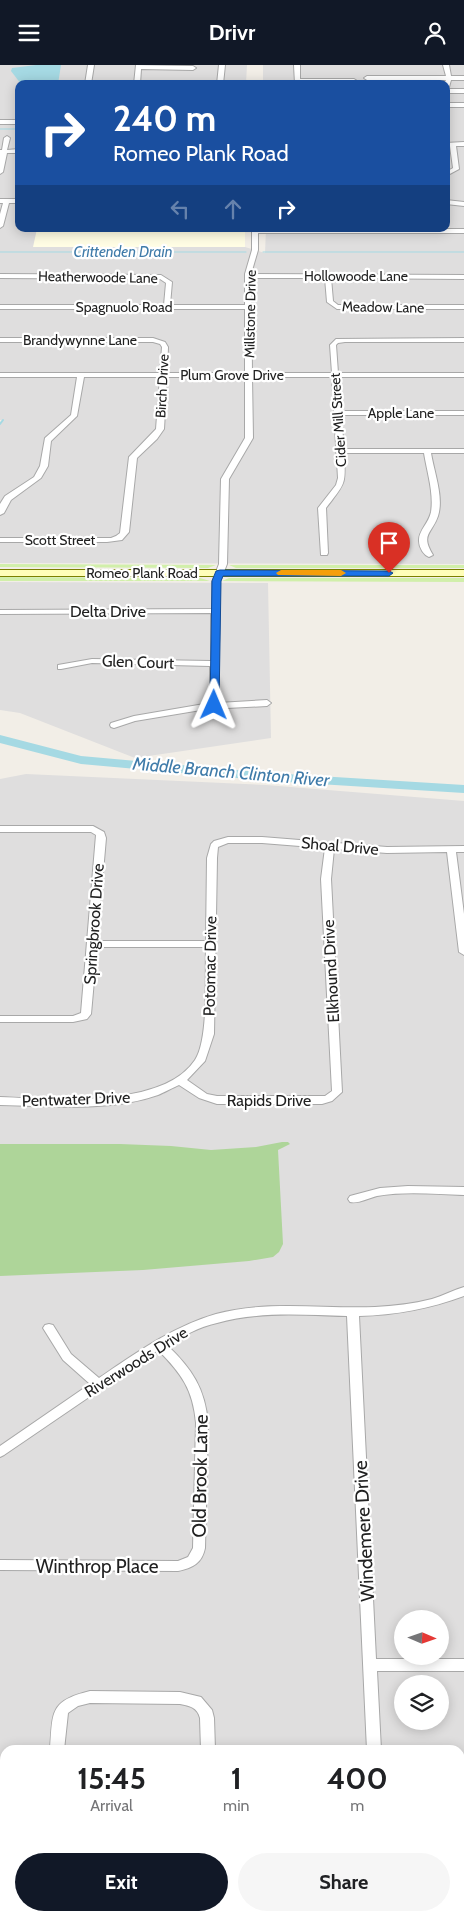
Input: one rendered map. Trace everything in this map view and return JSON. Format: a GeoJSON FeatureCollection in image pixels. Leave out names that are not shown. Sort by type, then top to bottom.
{"type":"FeatureCollection","features":[{"type":"Feature","properties":{"kind":"main road","name":"Romeo Plank Road"},"geometry":{"type":"LineString","coordinates":[[0,573],[464,573]]}},
{"type":"Feature","properties":{"kind":"street"},"geometry":{"type":"LineString","coordinates":[[89,80],[91,65]]}},
{"type":"Feature","properties":{"kind":"street"},"geometry":{"type":"LineString","coordinates":[[220,80],[222,65]]}},
{"type":"Feature","properties":{"kind":"street"},"geometry":{"type":"LineString","coordinates":[[297,65],[298,80]]}},
{"type":"Feature","properties":{"kind":"street"},"geometry":{"type":"LineString","coordinates":[[446,65],[449,78]]}},
{"type":"Feature","properties":{"kind":"street"},"geometry":{"type":"LineString","coordinates":[[137,80],[139,66],[193,68]]}},
{"type":"Feature","properties":{"kind":"street"},"geometry":{"type":"LineString","coordinates":[[367,78],[464,78]]}},
{"type":"Feature","properties":{"kind":"street"},"geometry":{"type":"LineString","coordinates":[[450,91],[464,91]]}},
{"type":"Feature","properties":{"kind":"street"},"geometry":{"type":"LineString","coordinates":[[450,105],[464,105]]}},
{"type":"Feature","properties":{"kind":"street"},"geometry":{"type":"LineString","coordinates":[[0,123],[15,123]]}},
{"type":"Feature","properties":{"kind":"street"},"geometry":{"type":"LineString","coordinates":[[0,172],[2,154],[7,138]]}},
{"type":"Feature","properties":{"kind":"street"},"geometry":{"type":"LineString","coordinates":[[450,144],[464,144]]}},
{"type":"Feature","properties":{"kind":"street"},"geometry":{"type":"LineString","coordinates":[[450,147],[457,165],[456,169],[450,172]]}},
{"type":"Feature","properties":{"kind":"street"},"geometry":{"type":"LineString","coordinates":[[2,154],[15,153]]}},
{"type":"Feature","properties":{"kind":"street"},"geometry":{"type":"LineString","coordinates":[[0,226],[3,201]]}},
{"type":"Feature","properties":{"kind":"street"},"geometry":{"type":"LineString","coordinates":[[450,202],[464,204]]}},
{"type":"Feature","properties":{"kind":"street"},"geometry":{"type":"LineString","coordinates":[[450,231],[464,231]]}},
{"type":"Feature","properties":{"kind":"street","name":"Millstone Drive"},"geometry":{"type":"LineString","coordinates":[[214,705],[216,581],[223,564],[225,479],[249,438],[248,277],[255,250],[255,232]]}},
{"type":"Feature","properties":{"kind":"street","name":"Meadow Lane"},"geometry":{"type":"LineString","coordinates":[[328,276],[330,302],[337,307],[464,307]]}},
{"type":"Feature","properties":{"kind":"street","name":"Heatherwoode Lane"},"geometry":{"type":"LineString","coordinates":[[0,277],[161,277],[169,282],[167,307]]}},
{"type":"Feature","properties":{"kind":"street","name":"Hollowoode Lane"},"geometry":{"type":"LineString","coordinates":[[248,277],[464,277]]}},
{"type":"Feature","properties":{"kind":"street","name":"Spagnuolo Road"},"geometry":{"type":"LineString","coordinates":[[0,307],[248,307]]}},
{"type":"Feature","properties":{"kind":"street","name":"Cider Mill Street"},"geometry":{"type":"LineString","coordinates":[[324,553],[321,512],[324,504],[342,482],[332,345],[336,341],[464,339]]}},
{"type":"Feature","properties":{"kind":"street","name":"Brandywynne Lane"},"geometry":{"type":"LineString","coordinates":[[0,340],[147,340],[160,342]]}},
{"type":"Feature","properties":{"kind":"street","name":"Birch Drive"},"geometry":{"type":"LineString","coordinates":[[120,538],[125,532],[133,457],[160,429],[164,345],[160,342]]}},
{"type":"Feature","properties":{"kind":"street","name":"Plum Grove Drive"},"geometry":{"type":"LineString","coordinates":[[0,375],[464,375]]}},
{"type":"Feature","properties":{"kind":"street"},"geometry":{"type":"LineString","coordinates":[[0,513],[8,498],[37,479],[44,466],[48,439],[74,416],[81,375]]}},
{"type":"Feature","properties":{"kind":"street","name":"Apple Lane"},"geometry":{"type":"LineString","coordinates":[[338,413],[464,413]]}},
{"type":"Feature","properties":{"kind":"street"},"geometry":{"type":"LineString","coordinates":[[340,451],[464,451]]}},
{"type":"Feature","properties":{"kind":"street"},"geometry":{"type":"LineString","coordinates":[[428,451],[435,509],[422,538],[424,547],[429,555]]}},
{"type":"Feature","properties":{"kind":"street","name":"Scott Street"},"geometry":{"type":"LineString","coordinates":[[0,540],[104,540],[120,538]]}},
{"type":"Feature","properties":{"kind":"street","name":"Delta Drive"},"geometry":{"type":"LineString","coordinates":[[0,612],[216,611]]}},
{"type":"Feature","properties":{"kind":"street","name":"Glen Court"},"geometry":{"type":"LineString","coordinates":[[61,667],[92,661],[215,664]]}},
{"type":"Feature","properties":{"kind":"street"},"geometry":{"type":"LineString","coordinates":[[114,725],[134,719],[214,705],[267,703]]}},
{"type":"Feature","properties":{"kind":"street","name":"Springbrook Drive"},"geometry":{"type":"LineString","coordinates":[[0,829],[87,829],[98,831],[101,838],[88,1010],[83,1017],[73,1019],[0,1019]]}},
{"type":"Feature","properties":{"kind":"street","name":"Shoal Drive"},"geometry":{"type":"LineString","coordinates":[[217,843],[228,840],[262,840],[387,849],[464,849]]}},
{"type":"Feature","properties":{"kind":"street","name":"Potomac Drive"},"geometry":{"type":"LineString","coordinates":[[179,1080],[198,1063],[209,1042],[212,859],[213,850],[217,843]]}},
{"type":"Feature","properties":{"kind":"street","name":"Elkhound Drive"},"geometry":{"type":"LineString","coordinates":[[330,845],[326,879],[338,1088],[333,1096]]}},
{"type":"Feature","properties":{"kind":"street"},"geometry":{"type":"LineString","coordinates":[[451,849],[464,951]]}},
{"type":"Feature","properties":{"kind":"street"},"geometry":{"type":"LineString","coordinates":[[93,944],[211,944]]}},
{"type":"Feature","properties":{"kind":"street","name":"Rapids Drive"},"geometry":{"type":"LineString","coordinates":[[179,1080],[203,1096],[224,1101],[322,1100],[333,1096]]}},
{"type":"Feature","properties":{"kind":"street","name":"Pentwater Drive"},"geometry":{"type":"LineString","coordinates":[[0,1101],[116,1101],[155,1092],[179,1080]]}},
{"type":"Feature","properties":{"kind":"street"},"geometry":{"type":"LineString","coordinates":[[354,1199],[383,1191],[464,1191]]}},
{"type":"Feature","properties":{"kind":"street","name":"Riverwoods Drive"},"geometry":{"type":"LineString","coordinates":[[0,1452],[159,1344],[197,1325],[226,1316],[256,1312],[411,1309],[436,1303],[464,1291]]}},
{"type":"Feature","properties":{"kind":"street","name":"Windemere Drive"},"geometry":{"type":"LineString","coordinates":[[353,1311],[374,1745]]}},
{"type":"Feature","properties":{"kind":"street"},"geometry":{"type":"LineString","coordinates":[[49,1327],[67,1357],[99,1385]]}},
{"type":"Feature","properties":{"kind":"street","name":"Old Brook Lane"},"geometry":{"type":"LineString","coordinates":[[159,1344],[190,1378],[201,1404],[199,1548],[198,1555],[194,1561]]}},
{"type":"Feature","properties":{"kind":"street","name":"Winthrop Place"},"geometry":{"type":"LineString","coordinates":[[0,1565],[178,1566],[194,1561]]}},
{"type":"Feature","properties":{"kind":"street"},"geometry":{"type":"LineString","coordinates":[[370,1665],[464,1665]]}},
{"type":"Feature","properties":{"kind":"street"},"geometry":{"type":"LineString","coordinates":[[57,1745],[60,1715],[68,1705],[81,1698],[90,1697],[188,1699],[201,1705],[207,1718],[208,1745]]}},
{"type":"Feature","properties":{"kind":"shaded area"},"geometry":{"type":"Polygon","coordinates":[[[0,65],[247,65],[246,80],[15,80],[15,232],[36,232],[34,247],[245,247],[265,253],[266,232],[450,232],[450,80],[263,80],[263,65],[464,65],[464,564],[0,563],[0,424],[3,420],[0,420],[0,65]]]}},
{"type":"Feature","properties":{"kind":"shaded area"},"geometry":{"type":"Polygon","coordinates":[[[36,232],[245,232],[245,247],[33,247],[36,232]]]}},
{"type":"Feature","properties":{"kind":"shaded area"},"geometry":{"type":"Polygon","coordinates":[[[0,582],[268,583],[271,738],[135,758],[20,713],[0,710],[0,582]]]}},
{"type":"Feature","properties":{"kind":"shaded area"},"geometry":{"type":"Polygon","coordinates":[[[26,774],[266,785],[464,801],[464,1745],[0,1745],[0,779],[26,774]]]}},
{"type":"Feature","properties":{"kind":"green space"},"geometry":{"type":"Polygon","coordinates":[[[0,564],[216,565],[208,568],[0,567],[0,564]]]}},
{"type":"Feature","properties":{"kind":"green space"},"geometry":{"type":"Polygon","coordinates":[[[229,565],[464,565],[464,568],[236,568],[229,565]]]}},
{"type":"Feature","properties":{"kind":"green space"},"geometry":{"type":"Polygon","coordinates":[[[0,577],[200,578],[210,581],[0,581],[0,577]]]}},
{"type":"Feature","properties":{"kind":"green space"},"geometry":{"type":"Polygon","coordinates":[[[229,578],[464,578],[464,582],[222,581],[229,578]]]}},
{"type":"Feature","properties":{"kind":"green space"},"geometry":{"type":"Polygon","coordinates":[[[282,1142],[290,1144],[278,1150],[283,1244],[279,1252],[273,1257],[249,1261],[143,1270],[0,1276],[0,1144],[120,1144],[211,1150],[256,1147],[282,1142]]]}},
{"type":"Feature","properties":{"kind":"water"},"geometry":{"type":"Polygon","coordinates":[[[36,65],[61,65],[59,80],[18,80],[11,71],[12,68],[36,65]]]}},
{"type":"Feature","properties":{"kind":"waterway"},"geometry":{"type":"LineString","coordinates":[[0,129],[15,129]]}},
{"type":"Feature","properties":{"kind":"waterway","name":"Crittenden Drain"},"geometry":{"type":"LineString","coordinates":[[0,252],[246,252]]}},
{"type":"Feature","properties":{"kind":"waterway","name":"Crittenden Drain"},"geometry":{"type":"LineString","coordinates":[[263,252],[464,252]]}},
{"type":"Feature","properties":{"kind":"waterway"},"geometry":{"type":"LineString","coordinates":[[0,424],[3,420]]}},
{"type":"Feature","properties":{"kind":"waterway","name":"Middle Branch Clinton River"},"geometry":{"type":"LineString","coordinates":[[0,739],[81,760],[270,777],[464,789]]}},
{"type":"Feature","properties":{"kind":"slow traffic"},"geometry":{"type":"LineString","coordinates":[[281,573],[341,573]]}},
{"type":"Feature","properties":{"kind":"route"},"geometry":{"type":"LineString","coordinates":[[214,705],[216,581],[220,573],[389,573]]}}]}
